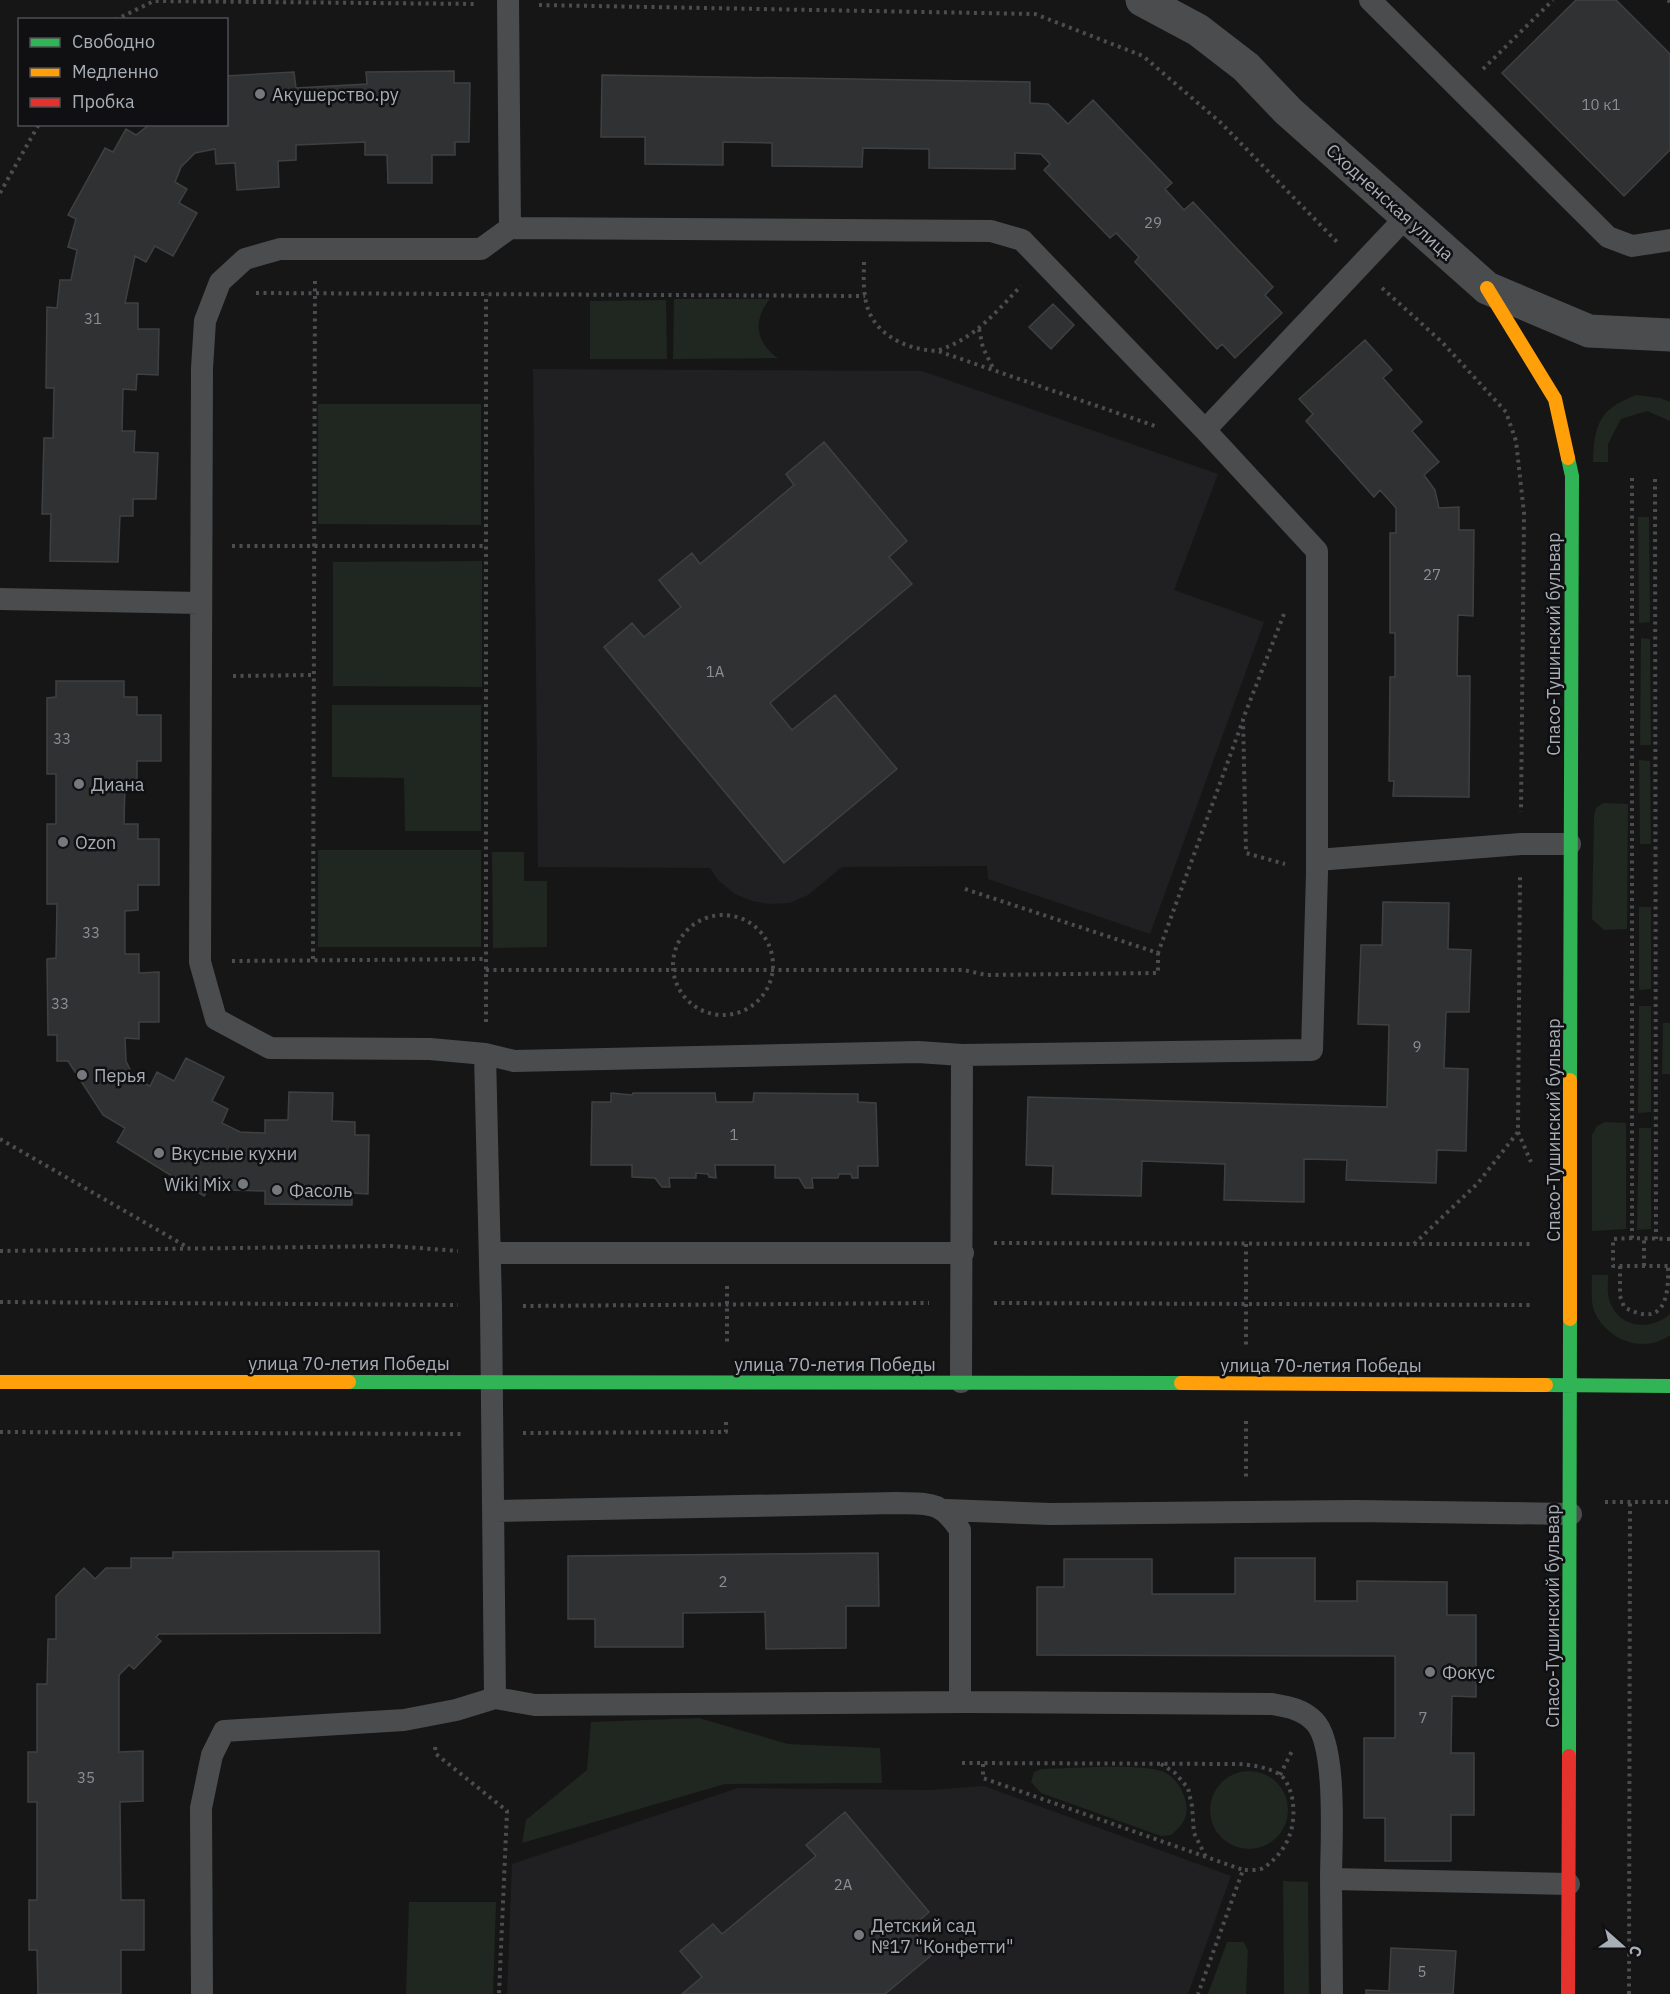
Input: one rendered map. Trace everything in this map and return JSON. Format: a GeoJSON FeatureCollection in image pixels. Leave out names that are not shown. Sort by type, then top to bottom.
{"type":"FeatureCollection","features":[{"type":"Feature","properties":{"kind":"street","name":"Сходненская улица"},"geometry":{"type":"LineString","coordinates":[[1142,0],[1198,30],[1246,67],[1288,111],[1487,288],[1589,331],[1670,335]]}},
{"type":"Feature","properties":{"kind":"street","name":"Спасо-Тушинский бульвар"},"geometry":{"type":"LineString","coordinates":[[1487,288],[1555,399],[1572,476],[1568,1994]]}},
{"type":"Feature","properties":{"kind":"street","name":"улица 70-летия Победы"},"geometry":{"type":"LineString","coordinates":[[0,1382],[961,1382],[1670,1386]]}},
{"type":"Feature","properties":{"kind":"lane"},"geometry":{"type":"LineString","coordinates":[[1371,0],[1608,237],[1632,246],[1670,240]]}},
{"type":"Feature","properties":{"kind":"lane"},"geometry":{"type":"LineString","coordinates":[[508,2],[510,228]]}},
{"type":"Feature","properties":{"kind":"lane"},"geometry":{"type":"LineString","coordinates":[[1205,430],[1362,267],[1406,217]]}},
{"type":"Feature","properties":{"kind":"lane"},"geometry":{"type":"LineString","coordinates":[[510,228],[863,231],[991,231],[1022,240],[1045,261],[1317,551],[1317,867],[1312,1050],[962,1054],[906,1052],[514,1060],[485,1054],[430,1049],[270,1048],[216,1019],[201,962],[200,603],[202,368],[205,321],[220,282],[245,259],[280,249],[481,249],[510,228]]}},
{"type":"Feature","properties":{"kind":"lane"},"geometry":{"type":"LineString","coordinates":[[0,599],[200,603]]}},
{"type":"Feature","properties":{"kind":"lane"},"geometry":{"type":"LineString","coordinates":[[1317,867],[1521,844],[1570,844]]}},
{"type":"Feature","properties":{"kind":"lane"},"geometry":{"type":"LineString","coordinates":[[485,1054],[491,1306],[495,1698]]}},
{"type":"Feature","properties":{"kind":"lane"},"geometry":{"type":"LineString","coordinates":[[961,1382],[962,1054]]}},
{"type":"Feature","properties":{"kind":"lane"},"geometry":{"type":"LineString","coordinates":[[490,1253],[963,1248]]}},
{"type":"Feature","properties":{"kind":"lane"},"geometry":{"type":"LineString","coordinates":[[494,1511],[896,1503],[925,1504],[947,1510],[1050,1514],[1355,1511],[1571,1514]]}},
{"type":"Feature","properties":{"kind":"lane"},"geometry":{"type":"LineString","coordinates":[[947,1510],[960,1530],[960,1702]]}},
{"type":"Feature","properties":{"kind":"lane"},"geometry":{"type":"LineString","coordinates":[[202,1994],[201,1808],[212,1755],[224,1731],[404,1720],[456,1710],[495,1698],[535,1705],[960,1702],[1272,1704],[1295,1708],[1316,1722],[1324,1740],[1332,1787],[1332,1994]]}},
{"type":"Feature","properties":{"kind":"lane"},"geometry":{"type":"LineString","coordinates":[[1331,1879],[1569,1884]]}},
{"type":"Feature","properties":{"kind":"path"},"geometry":{"type":"LineString","coordinates":[[1462,91],[1553,0]]}},
{"type":"Feature","properties":{"kind":"path"},"geometry":{"type":"LineString","coordinates":[[119,18],[154,1],[508,2],[1035,14],[1143,56],[1220,122],[1362,267],[1442,342],[1506,412],[1516,441],[1524,513],[1518,1132],[1534,1168]]}},
{"type":"Feature","properties":{"kind":"path"},"geometry":{"type":"LineString","coordinates":[[0,193],[38,126]]}},
{"type":"Feature","properties":{"kind":"path"},"geometry":{"type":"LineString","coordinates":[[863,231],[865,296],[869,312],[879,328],[895,340],[917,350],[938,351],[995,370],[1164,430]]}},
{"type":"Feature","properties":{"kind":"path"},"geometry":{"type":"LineString","coordinates":[[313,959],[314,249]]}},
{"type":"Feature","properties":{"kind":"path"},"geometry":{"type":"LineString","coordinates":[[938,351],[958,344],[979,329],[1045,261]]}},
{"type":"Feature","properties":{"kind":"path"},"geometry":{"type":"LineString","coordinates":[[216,292],[865,296]]}},
{"type":"Feature","properties":{"kind":"path"},"geometry":{"type":"LineString","coordinates":[[485,1054],[486,294]]}},
{"type":"Feature","properties":{"kind":"path"},"geometry":{"type":"LineString","coordinates":[[979,329],[982,348],[995,370]]}},
{"type":"Feature","properties":{"kind":"path"},"geometry":{"type":"LineString","coordinates":[[1632,478],[1632,1239]]}},
{"type":"Feature","properties":{"kind":"path"},"geometry":{"type":"LineString","coordinates":[[1655,479],[1656,1239]]}},
{"type":"Feature","properties":{"kind":"path"},"geometry":{"type":"LineString","coordinates":[[201,546],[486,546]]}},
{"type":"Feature","properties":{"kind":"path"},"geometry":{"type":"LineString","coordinates":[[486,970],[964,970],[986,975],[1158,973],[1158,953],[1285,612]]}},
{"type":"Feature","properties":{"kind":"path"},"geometry":{"type":"LineString","coordinates":[[200,676],[313,675]]}},
{"type":"Feature","properties":{"kind":"path"},"geometry":{"type":"LineString","coordinates":[[1244,719],[1246,853],[1317,867]]}},
{"type":"Feature","properties":{"kind":"path"},"geometry":{"type":"LineString","coordinates":[[966,889],[1158,953]]}},
{"type":"Feature","properties":{"kind":"path"},"geometry":{"type":"LineString","coordinates":[[723,915],[739,918],[753,926],[765,938],[771,952],[772,969],[769,983],[752,1006],[739,1013],[725,1015],[703,1010],[684,997],[676,984],[673,969],[677,946],[692,926],[706,918],[723,915]]}},
{"type":"Feature","properties":{"kind":"path"},"geometry":{"type":"LineString","coordinates":[[201,962],[313,959],[486,959]]}},
{"type":"Feature","properties":{"kind":"path"},"geometry":{"type":"LineString","coordinates":[[1414,1244],[1478,1183],[1518,1132]]}},
{"type":"Feature","properties":{"kind":"path"},"geometry":{"type":"LineString","coordinates":[[0,1139],[190,1248]]}},
{"type":"Feature","properties":{"kind":"path"},"geometry":{"type":"LineString","coordinates":[[963,1248],[1532,1245],[1532,1234]]}},
{"type":"Feature","properties":{"kind":"path"},"geometry":{"type":"LineString","coordinates":[[1620,1266],[1620,1296],[1624,1307],[1644,1315],[1658,1311],[1665,1304],[1668,1292],[1669,1266],[1644,1266],[1620,1266],[1612,1266],[1613,1239],[1670,1239]]}},
{"type":"Feature","properties":{"kind":"path"},"geometry":{"type":"LineString","coordinates":[[1644,1239],[1644,1266]]}},
{"type":"Feature","properties":{"kind":"path"},"geometry":{"type":"LineString","coordinates":[[0,1251],[392,1246],[490,1253]]}},
{"type":"Feature","properties":{"kind":"path"},"geometry":{"type":"LineString","coordinates":[[1532,1293],[1532,1316]]}},
{"type":"Feature","properties":{"kind":"path"},"geometry":{"type":"LineString","coordinates":[[0,1302],[491,1306],[963,1303],[1532,1305]]}},
{"type":"Feature","properties":{"kind":"path"},"geometry":{"type":"LineString","coordinates":[[0,1432],[492,1434]]}},
{"type":"Feature","properties":{"kind":"path"},"geometry":{"type":"LineString","coordinates":[[1594,1502],[1670,1502]]}},
{"type":"Feature","properties":{"kind":"path"},"geometry":{"type":"LineString","coordinates":[[1629,1994],[1630,1502]]}},
{"type":"Feature","properties":{"kind":"path"},"geometry":{"type":"LineString","coordinates":[[436,1754],[507,1811],[499,1994]]}},
{"type":"Feature","properties":{"kind":"path"},"geometry":{"type":"LineString","coordinates":[[962,1764],[983,1764],[1160,1764],[1257,1766],[1280,1774],[1290,1788],[1295,1814],[1291,1835],[1280,1852],[1263,1869],[1243,1870],[983,1778],[983,1764]]}},
{"type":"Feature","properties":{"kind":"path"},"geometry":{"type":"LineString","coordinates":[[1160,1764],[1175,1773],[1188,1788],[1194,1833],[1206,1857]]}},
{"type":"Feature","properties":{"kind":"path"},"geometry":{"type":"LineString","coordinates":[[1198,1994],[1243,1870]]}},
{"type":"Feature","properties":{"kind":"shaded area"},"geometry":{"type":"Polygon","coordinates":[[[674,299],[770,299],[761,315],[759,331],[765,345],[778,358],[673,359],[674,299]]]}},
{"type":"Feature","properties":{"kind":"shaded area"},"geometry":{"type":"Polygon","coordinates":[[[666,300],[667,359],[590,359],[590,301],[666,300]]]}},
{"type":"Feature","properties":{"kind":"shaded area"},"geometry":{"type":"Polygon","coordinates":[[[533,369],[922,371],[1218,474],[1174,590],[1264,622],[1150,934],[988,879],[987,866],[842,867],[808,895],[790,903],[769,904],[752,901],[735,894],[718,880],[710,868],[538,867],[533,369]]]}},
{"type":"Feature","properties":{"kind":"shaded area"},"geometry":{"type":"Polygon","coordinates":[[[1636,395],[1660,398],[1670,402],[1670,421],[1647,411],[1621,419],[1608,444],[1608,462],[1593,462],[1595,438],[1601,420],[1614,406],[1636,395]]]}},
{"type":"Feature","properties":{"kind":"shaded area"},"geometry":{"type":"Polygon","coordinates":[[[318,404],[481,404],[481,525],[318,524],[318,404]]]}},
{"type":"Feature","properties":{"kind":"shaded area"},"geometry":{"type":"Polygon","coordinates":[[[1638,517],[1649,517],[1650,622],[1639,623],[1638,517]]]}},
{"type":"Feature","properties":{"kind":"shaded area"},"geometry":{"type":"Polygon","coordinates":[[[482,561],[482,687],[333,686],[333,562],[482,561]]]}},
{"type":"Feature","properties":{"kind":"shaded area"},"geometry":{"type":"Polygon","coordinates":[[[1641,638],[1650,639],[1651,745],[1640,745],[1641,638]]]}},
{"type":"Feature","properties":{"kind":"shaded area"},"geometry":{"type":"Polygon","coordinates":[[[332,705],[481,705],[481,831],[405,831],[404,778],[332,777],[332,705]]]}},
{"type":"Feature","properties":{"kind":"shaded area"},"geometry":{"type":"Polygon","coordinates":[[[1639,760],[1650,761],[1651,844],[1640,844],[1639,760]]]}},
{"type":"Feature","properties":{"kind":"shaded area"},"geometry":{"type":"Polygon","coordinates":[[[1603,803],[1628,804],[1627,929],[1604,930],[1592,919],[1594,816],[1596,808],[1603,803]]]}},
{"type":"Feature","properties":{"kind":"shaded area"},"geometry":{"type":"Polygon","coordinates":[[[318,850],[481,850],[481,947],[318,947],[318,850]]]}},
{"type":"Feature","properties":{"kind":"shaded area"},"geometry":{"type":"Polygon","coordinates":[[[492,852],[524,852],[524,881],[547,881],[547,947],[493,948],[492,852]]]}},
{"type":"Feature","properties":{"kind":"shaded area"},"geometry":{"type":"Polygon","coordinates":[[[1639,907],[1651,907],[1651,989],[1639,990],[1639,907]]]}},
{"type":"Feature","properties":{"kind":"shaded area"},"geometry":{"type":"Polygon","coordinates":[[[1639,1006],[1651,1006],[1651,1112],[1638,1113],[1639,1006]]]}},
{"type":"Feature","properties":{"kind":"shaded area"},"geometry":{"type":"Polygon","coordinates":[[[1663,1023],[1670,1023],[1670,1074],[1662,1074],[1663,1023]]]}},
{"type":"Feature","properties":{"kind":"shaded area"},"geometry":{"type":"Polygon","coordinates":[[[1605,1122],[1626,1123],[1626,1229],[1592,1231],[1592,1135],[1597,1126],[1605,1122]]]}},
{"type":"Feature","properties":{"kind":"shaded area"},"geometry":{"type":"Polygon","coordinates":[[[1639,1128],[1651,1128],[1651,1229],[1637,1230],[1639,1128]]]}},
{"type":"Feature","properties":{"kind":"shaded area"},"geometry":{"type":"Polygon","coordinates":[[[1592,1275],[1608,1275],[1609,1299],[1613,1309],[1627,1321],[1644,1325],[1662,1320],[1670,1314],[1670,1335],[1650,1344],[1639,1344],[1628,1342],[1609,1331],[1593,1309],[1592,1275]]]}},
{"type":"Feature","properties":{"kind":"shaded area"},"geometry":{"type":"Polygon","coordinates":[[[699,1718],[788,1744],[880,1748],[882,1783],[725,1784],[522,1843],[526,1820],[587,1770],[591,1722],[699,1718]]]}},
{"type":"Feature","properties":{"kind":"shaded area"},"geometry":{"type":"Polygon","coordinates":[[[1125,1767],[1166,1773],[1176,1781],[1184,1795],[1187,1810],[1185,1819],[1171,1835],[1161,1836],[1041,1793],[1031,1782],[1034,1772],[1041,1769],[1125,1767]]]}},
{"type":"Feature","properties":{"kind":"shaded area"},"geometry":{"type":"Polygon","coordinates":[[[1249,1771],[1264,1774],[1277,1782],[1285,1795],[1288,1810],[1285,1825],[1277,1838],[1264,1846],[1249,1849],[1234,1846],[1221,1838],[1213,1825],[1210,1810],[1213,1795],[1221,1782],[1234,1774],[1249,1771]]]}},
{"type":"Feature","properties":{"kind":"shaded area","name":"Детский сад №17 \"Конфетти\""},"geometry":{"type":"Polygon","coordinates":[[[984,1786],[1231,1876],[1188,1994],[507,1994],[512,1864],[738,1788],[930,1790],[984,1786]]]}},
{"type":"Feature","properties":{"kind":"shaded area"},"geometry":{"type":"Polygon","coordinates":[[[1283,1881],[1308,1882],[1309,1994],[1284,1994],[1283,1881]]]}},
{"type":"Feature","properties":{"kind":"shaded area"},"geometry":{"type":"Polygon","coordinates":[[[409,1902],[496,1902],[493,1994],[406,1994],[409,1902]]]}},
{"type":"Feature","properties":{"kind":"shaded area"},"geometry":{"type":"Polygon","coordinates":[[[1227,1942],[1244,1942],[1248,1951],[1246,1994],[1208,1994],[1227,1942]]]}},
{"type":"Feature","properties":{"kind":"building"},"geometry":{"type":"Polygon","coordinates":[[[1576,0],[1616,0],[1670,54],[1670,150],[1624,196],[1502,73],[1576,0]]]}},
{"type":"Feature","properties":{"kind":"building"},"geometry":{"type":"Polygon","coordinates":[[[454,71],[454,83],[470,83],[469,142],[455,142],[455,155],[432,155],[432,183],[388,183],[387,155],[365,155],[365,142],[296,145],[296,160],[278,161],[279,187],[237,190],[235,163],[216,164],[215,149],[195,153],[181,167],[175,182],[187,189],[179,203],[197,213],[173,256],[155,246],[146,262],[135,256],[125,303],[138,303],[138,329],[159,329],[158,375],[137,374],[136,390],[123,389],[122,431],[135,431],[134,452],[158,453],[156,499],[133,499],[133,516],[120,516],[118,562],[50,561],[51,514],[42,514],[44,438],[53,438],[54,388],[46,388],[47,307],[57,308],[60,280],[71,280],[77,250],[68,247],[76,219],[68,215],[105,148],[113,152],[126,129],[136,135],[147,126],[228,126],[228,76],[294,72],[296,88],[367,84],[366,72],[454,71]]]}},
{"type":"Feature","properties":{"kind":"building"},"geometry":{"type":"Polygon","coordinates":[[[602,75],[1030,82],[1030,103],[1048,104],[1068,124],[1093,100],[1172,183],[1165,189],[1184,210],[1193,202],[1273,287],[1265,295],[1282,313],[1235,358],[1222,344],[1217,349],[1135,262],[1139,257],[1116,233],[1110,238],[1044,170],[1050,164],[1041,154],[1015,153],[1015,169],[929,168],[929,149],[863,148],[862,167],[772,166],[772,143],[723,142],[723,165],[645,164],[645,137],[601,137],[602,75]]]}},
{"type":"Feature","properties":{"kind":"building"},"geometry":{"type":"Polygon","coordinates":[[[1053,304],[1074,325],[1051,349],[1029,327],[1053,304]]]}},
{"type":"Feature","properties":{"kind":"building"},"geometry":{"type":"Polygon","coordinates":[[[1365,340],[1392,370],[1383,378],[1422,422],[1412,431],[1439,462],[1424,475],[1435,490],[1439,508],[1459,507],[1459,530],[1474,530],[1473,616],[1458,615],[1457,676],[1470,676],[1469,797],[1393,796],[1394,781],[1389,781],[1390,677],[1395,677],[1395,633],[1390,633],[1390,533],[1396,533],[1396,508],[1380,490],[1374,497],[1306,421],[1313,414],[1299,399],[1365,340]]]}},
{"type":"Feature","properties":{"kind":"building"},"geometry":{"type":"Polygon","coordinates":[[[824,442],[907,541],[889,557],[912,584],[770,703],[792,730],[835,695],[897,769],[784,863],[604,647],[632,623],[644,637],[681,607],[659,580],[692,553],[700,564],[794,485],[786,474],[824,442]]]}},
{"type":"Feature","properties":{"kind":"building"},"geometry":{"type":"Polygon","coordinates":[[[56,681],[124,681],[124,697],[137,697],[137,715],[161,715],[161,761],[137,761],[137,782],[125,782],[124,824],[138,824],[138,839],[159,839],[159,885],[138,885],[138,910],[125,911],[125,954],[139,954],[139,973],[159,972],[159,1022],[139,1022],[139,1039],[125,1038],[126,1061],[134,1078],[150,1086],[157,1072],[174,1081],[186,1058],[224,1077],[212,1101],[228,1109],[222,1123],[240,1132],[265,1133],[265,1120],[288,1120],[289,1092],[333,1093],[332,1121],[355,1122],[355,1135],[369,1135],[368,1194],[352,1193],[352,1205],[265,1204],[265,1191],[227,1190],[213,1182],[204,1196],[117,1142],[125,1128],[103,1115],[68,1061],[57,1061],[57,1035],[48,1035],[47,959],[56,958],[57,904],[47,904],[47,824],[56,824],[56,774],[47,774],[47,698],[56,697],[56,681]]]}},
{"type":"Feature","properties":{"kind":"building"},"geometry":{"type":"Polygon","coordinates":[[[1383,902],[1449,903],[1448,949],[1471,950],[1469,1012],[1446,1012],[1444,1068],[1468,1069],[1466,1151],[1437,1150],[1436,1183],[1346,1180],[1347,1160],[1304,1159],[1304,1202],[1224,1200],[1225,1164],[1142,1161],[1141,1196],[1052,1194],[1053,1166],[1026,1165],[1028,1097],[1387,1107],[1389,1025],[1358,1024],[1361,945],[1382,945],[1383,902]]]}},
{"type":"Feature","properties":{"kind":"building"},"geometry":{"type":"Polygon","coordinates":[[[611,1093],[632,1095],[633,1093],[715,1093],[716,1102],[753,1102],[754,1093],[858,1094],[858,1102],[876,1103],[878,1166],[858,1166],[858,1178],[852,1178],[851,1174],[839,1174],[838,1178],[812,1178],[813,1188],[805,1188],[799,1178],[775,1178],[775,1165],[715,1165],[716,1178],[709,1177],[708,1174],[696,1173],[696,1178],[669,1178],[670,1187],[662,1187],[655,1178],[632,1177],[632,1165],[591,1165],[592,1102],[611,1102],[611,1093]]]}},
{"type":"Feature","properties":{"kind":"building"},"geometry":{"type":"Polygon","coordinates":[[[379,1551],[380,1633],[159,1634],[156,1637],[161,1641],[134,1669],[129,1665],[119,1675],[119,1752],[143,1751],[143,1801],[120,1802],[121,1900],[144,1900],[144,1950],[121,1950],[121,1994],[38,1994],[37,1950],[29,1950],[29,1900],[37,1900],[37,1802],[28,1802],[28,1752],[37,1752],[37,1684],[47,1684],[48,1639],[56,1639],[56,1596],[84,1568],[95,1579],[106,1568],[131,1568],[131,1558],[173,1558],[173,1552],[379,1551]]]}},
{"type":"Feature","properties":{"kind":"building"},"geometry":{"type":"Polygon","coordinates":[[[878,1553],[879,1606],[846,1606],[846,1648],[766,1649],[765,1612],[683,1613],[683,1647],[595,1647],[595,1619],[568,1619],[568,1556],[878,1553]]]}},
{"type":"Feature","properties":{"kind":"building"},"geometry":{"type":"Polygon","coordinates":[[[1235,1558],[1315,1558],[1315,1601],[1357,1601],[1357,1581],[1447,1582],[1447,1615],[1476,1615],[1476,1697],[1452,1696],[1451,1753],[1474,1753],[1474,1815],[1451,1815],[1451,1861],[1385,1861],[1385,1818],[1364,1818],[1364,1738],[1395,1738],[1395,1656],[1037,1655],[1037,1587],[1064,1587],[1064,1559],[1152,1559],[1152,1594],[1235,1594],[1235,1558]]]}},
{"type":"Feature","properties":{"kind":"building"},"geometry":{"type":"Polygon","coordinates":[[[845,1812],[929,1912],[911,1928],[933,1954],[885,1994],[682,1994],[702,1977],[680,1951],[713,1924],[722,1934],[816,1856],[806,1845],[845,1812]]]}},
{"type":"Feature","properties":{"kind":"building"},"geometry":{"type":"Polygon","coordinates":[[[1391,1948],[1456,1951],[1453,1994],[1366,1994],[1366,1990],[1389,1991],[1391,1948]]]}},
{"type":"Feature","properties":{"kind":"traffic: fast"},"geometry":{"type":"LineString","coordinates":[[1568,458],[1572,476],[1570,1080]]}},
{"type":"Feature","properties":{"kind":"traffic: fast"},"geometry":{"type":"LineString","coordinates":[[1569,1756],[1570,1319]]}},
{"type":"Feature","properties":{"kind":"traffic: fast"},"geometry":{"type":"LineString","coordinates":[[349,1382],[1181,1383]]}},
{"type":"Feature","properties":{"kind":"traffic: fast"},"geometry":{"type":"LineString","coordinates":[[1546,1385],[1670,1386]]}},
{"type":"Feature","properties":{"kind":"traffic: slow"},"geometry":{"type":"LineString","coordinates":[[1487,288],[1555,399],[1568,458]]}},
{"type":"Feature","properties":{"kind":"traffic: slow"},"geometry":{"type":"LineString","coordinates":[[1570,1080],[1570,1319]]}},
{"type":"Feature","properties":{"kind":"traffic: slow"},"geometry":{"type":"LineString","coordinates":[[0,1382],[349,1382]]}},
{"type":"Feature","properties":{"kind":"traffic: slow"},"geometry":{"type":"LineString","coordinates":[[1181,1383],[1546,1385]]}},
{"type":"Feature","properties":{"kind":"traffic: jam"},"geometry":{"type":"LineString","coordinates":[[1568,1994],[1569,1756]]}},
{"type":"Feature","properties":{"kind":"place","name":"Акушерство.ру"},"geometry":{"type":"Point","coordinates":[260,94]}},
{"type":"Feature","properties":{"kind":"place","name":"Диана"},"geometry":{"type":"Point","coordinates":[79,784]}},
{"type":"Feature","properties":{"kind":"place","name":"Ozon"},"geometry":{"type":"Point","coordinates":[63,842]}},
{"type":"Feature","properties":{"kind":"place","name":"Перья"},"geometry":{"type":"Point","coordinates":[82,1075]}},
{"type":"Feature","properties":{"kind":"place","name":"Вкусные кухни"},"geometry":{"type":"Point","coordinates":[159,1153]}},
{"type":"Feature","properties":{"kind":"place","name":"Wiki Mix"},"geometry":{"type":"Point","coordinates":[243,1184]}},
{"type":"Feature","properties":{"kind":"place","name":"Фасоль"},"geometry":{"type":"Point","coordinates":[277,1190]}},
{"type":"Feature","properties":{"kind":"place","name":"Фокус"},"geometry":{"type":"Point","coordinates":[1430,1672]}},
{"type":"Feature","properties":{"kind":"place","name":"Детский сад №17 \"Конфетти\""},"geometry":{"type":"Point","coordinates":[859,1935]}}]}
